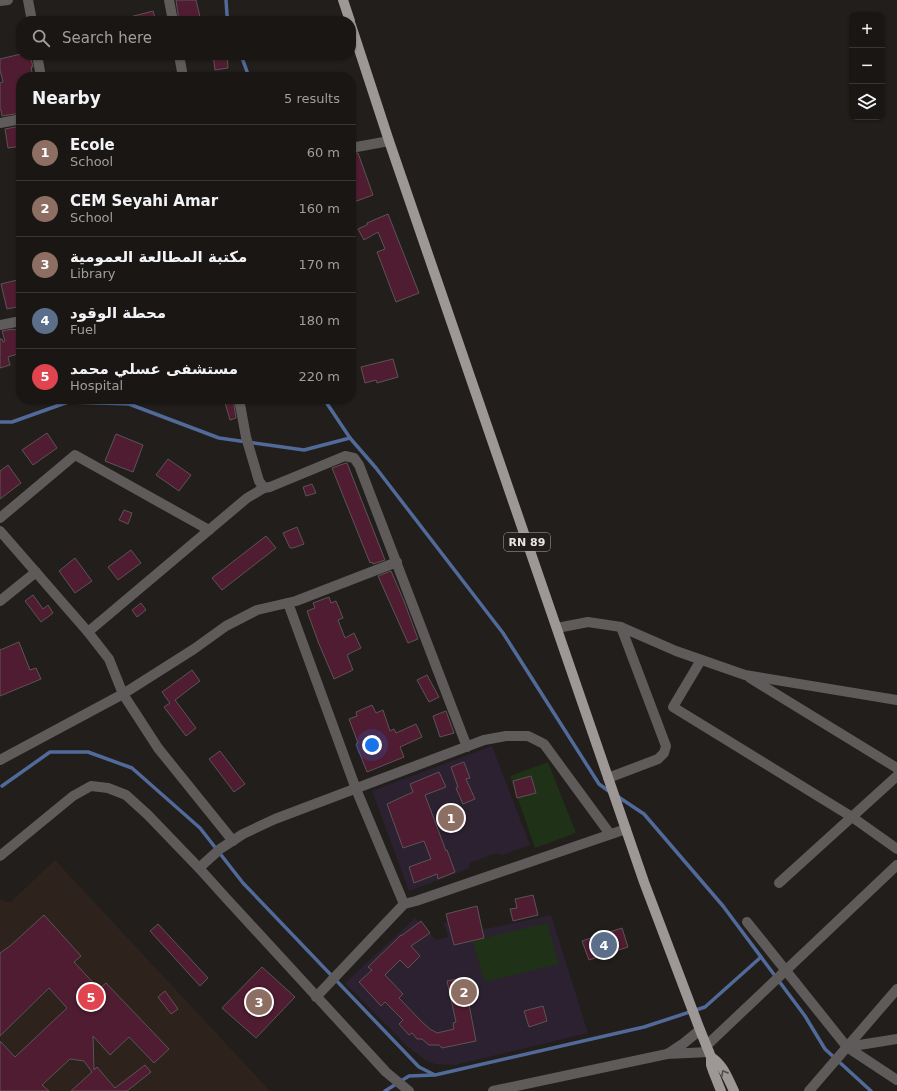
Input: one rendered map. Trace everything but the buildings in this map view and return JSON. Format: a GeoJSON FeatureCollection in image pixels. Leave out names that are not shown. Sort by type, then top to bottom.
{"type":"FeatureCollection","features":[{"type":"Feature","properties":{"kind":"main road"},"geometry":{"type":"LineString","coordinates":[[343,0],[348,16]]}},
{"type":"Feature","properties":{"kind":"main road","name":"RN 89"},"geometry":{"type":"LineString","coordinates":[[356,40],[389,141],[644,882],[709,1052],[721,1067],[734,1091]]}},
{"type":"Feature","properties":{"kind":"main road","name":"RN 89"},"geometry":{"type":"LineString","coordinates":[[709,1052],[711,1065],[721,1091]]}},
{"type":"Feature","properties":{"kind":"street"},"geometry":{"type":"LineString","coordinates":[[0,1],[8,0]]}},
{"type":"Feature","properties":{"kind":"street"},"geometry":{"type":"LineString","coordinates":[[28,0],[31,16]]}},
{"type":"Feature","properties":{"kind":"street"},"geometry":{"type":"LineString","coordinates":[[169,0],[172,16]]}},
{"type":"Feature","properties":{"kind":"street"},"geometry":{"type":"LineString","coordinates":[[38,60],[40,72]]}},
{"type":"Feature","properties":{"kind":"street"},"geometry":{"type":"LineString","coordinates":[[180,60],[182,72]]}},
{"type":"Feature","properties":{"kind":"street"},"geometry":{"type":"LineString","coordinates":[[0,122],[16,120]]}},
{"type":"Feature","properties":{"kind":"street"},"geometry":{"type":"LineString","coordinates":[[356,147],[389,141]]}},
{"type":"Feature","properties":{"kind":"street"},"geometry":{"type":"LineString","coordinates":[[0,325],[16,323]]}},
{"type":"Feature","properties":{"kind":"street"},"geometry":{"type":"LineString","coordinates":[[240,404],[246,437],[259,481],[264,488]]}},
{"type":"Feature","properties":{"kind":"street"},"geometry":{"type":"LineString","coordinates":[[0,518],[75,455],[209,530]]}},
{"type":"Feature","properties":{"kind":"street"},"geometry":{"type":"LineString","coordinates":[[88,632],[247,498],[264,488],[270,487],[346,456],[354,458],[359,465],[397,562],[467,747]]}},
{"type":"Feature","properties":{"kind":"street"},"geometry":{"type":"LineString","coordinates":[[0,531],[88,632],[109,659],[123,694],[158,748],[233,841]]}},
{"type":"Feature","properties":{"kind":"street"},"geometry":{"type":"LineString","coordinates":[[0,760],[123,694],[194,649],[226,626],[257,610],[296,601],[397,562]]}},
{"type":"Feature","properties":{"kind":"street"},"geometry":{"type":"LineString","coordinates":[[0,601],[36,572]]}},
{"type":"Feature","properties":{"kind":"street"},"geometry":{"type":"LineString","coordinates":[[288,603],[356,789],[404,904]]}},
{"type":"Feature","properties":{"kind":"street"},"geometry":{"type":"LineString","coordinates":[[557,628],[588,622],[621,627],[676,651],[745,675],[897,700]]}},
{"type":"Feature","properties":{"kind":"street"},"geometry":{"type":"LineString","coordinates":[[608,778],[658,759],[664,753],[666,746],[621,627]]}},
{"type":"Feature","properties":{"kind":"street"},"geometry":{"type":"LineString","coordinates":[[701,660],[673,707],[852,817],[897,849]]}},
{"type":"Feature","properties":{"kind":"street"},"geometry":{"type":"LineString","coordinates":[[745,675],[897,768]]}},
{"type":"Feature","properties":{"kind":"street"},"geometry":{"type":"LineString","coordinates":[[199,868],[220,849],[243,834],[275,819],[484,740],[506,736],[528,736],[544,744],[610,834]]}},
{"type":"Feature","properties":{"kind":"street"},"geometry":{"type":"LineString","coordinates":[[779,883],[897,776]]}},
{"type":"Feature","properties":{"kind":"street"},"geometry":{"type":"LineString","coordinates":[[0,856],[73,796],[91,786],[108,788],[126,795],[199,868],[386,1072],[407,1090]]}},
{"type":"Feature","properties":{"kind":"street"},"geometry":{"type":"LineString","coordinates":[[316,997],[404,904],[626,829]]}},
{"type":"Feature","properties":{"kind":"street"},"geometry":{"type":"LineString","coordinates":[[493,1091],[667,1054],[709,1052],[785,971],[897,865]]}},
{"type":"Feature","properties":{"kind":"street"},"geometry":{"type":"LineString","coordinates":[[747,922],[847,1047],[897,1080]]}},
{"type":"Feature","properties":{"kind":"street"},"geometry":{"type":"LineString","coordinates":[[809,1091],[897,989]]}},
{"type":"Feature","properties":{"kind":"street"},"geometry":{"type":"LineString","coordinates":[[667,1054],[700,1030]]}},
{"type":"Feature","properties":{"kind":"street"},"geometry":{"type":"LineString","coordinates":[[847,1047],[897,1039]]}},
{"type":"Feature","properties":{"kind":"shaded area"},"geometry":{"type":"Polygon","coordinates":[[[492,746],[530,845],[502,855],[496,853],[470,863],[468,869],[409,891],[372,791],[492,746]]]}},
{"type":"Feature","properties":{"kind":"shaded area"},"geometry":{"type":"Polygon","coordinates":[[[55,860],[270,1091],[0,1091],[0,899],[11,902],[55,860]]]}},
{"type":"Feature","properties":{"kind":"shaded area"},"geometry":{"type":"Polygon","coordinates":[[[477,914],[481,930],[551,915],[588,1033],[455,1065],[435,1064],[424,1059],[407,1046],[345,983],[415,918],[436,940],[448,937],[444,923],[477,914]]]}},
{"type":"Feature","properties":{"kind":"green space"},"geometry":{"type":"Polygon","coordinates":[[[548,762],[576,833],[535,848],[510,776],[548,762]]]}},
{"type":"Feature","properties":{"kind":"green space"},"geometry":{"type":"Polygon","coordinates":[[[547,923],[559,964],[484,982],[473,941],[547,923]]]}},
{"type":"Feature","properties":{"kind":"waterway"},"geometry":{"type":"LineString","coordinates":[[226,0],[227,16]]}},
{"type":"Feature","properties":{"kind":"waterway"},"geometry":{"type":"LineString","coordinates":[[243,60],[247,72]]}},
{"type":"Feature","properties":{"kind":"waterway"},"geometry":{"type":"LineString","coordinates":[[0,422],[12,422],[62,404]]}},
{"type":"Feature","properties":{"kind":"waterway"},"geometry":{"type":"LineString","coordinates":[[129,404],[219,438],[304,450],[350,438]]}},
{"type":"Feature","properties":{"kind":"waterway"},"geometry":{"type":"LineString","coordinates":[[327,404],[350,438],[376,468],[503,633],[599,784],[610,792]]}},
{"type":"Feature","properties":{"kind":"waterway"},"geometry":{"type":"LineString","coordinates":[[2,786],[50,752],[88,752],[132,768],[200,828],[243,883],[419,1067],[435,1075],[644,1027],[705,1007],[761,957]]}},
{"type":"Feature","properties":{"kind":"waterway"},"geometry":{"type":"LineString","coordinates":[[617,796],[644,814],[723,906],[805,1016],[825,1049],[871,1091]]}},
{"type":"Feature","properties":{"kind":"waterway"},"geometry":{"type":"LineString","coordinates":[[385,1091],[409,1076],[434,1075]]}},
{"type":"Feature","properties":{"kind":"place","name":"Ecole"},"geometry":{"type":"Point","coordinates":[451,818]}},
{"type":"Feature","properties":{"kind":"place","name":"محطة الوقود"},"geometry":{"type":"Point","coordinates":[604,945]}},
{"type":"Feature","properties":{"kind":"place","name":"CEM Seyahi Amar"},"geometry":{"type":"Point","coordinates":[464,992]}},
{"type":"Feature","properties":{"kind":"place","name":"مستشفى عسلي محمد"},"geometry":{"type":"Point","coordinates":[91,997]}},
{"type":"Feature","properties":{"kind":"place","name":"مكتبة المطالعة العمومية"},"geometry":{"type":"Point","coordinates":[259,1002]}}]}
